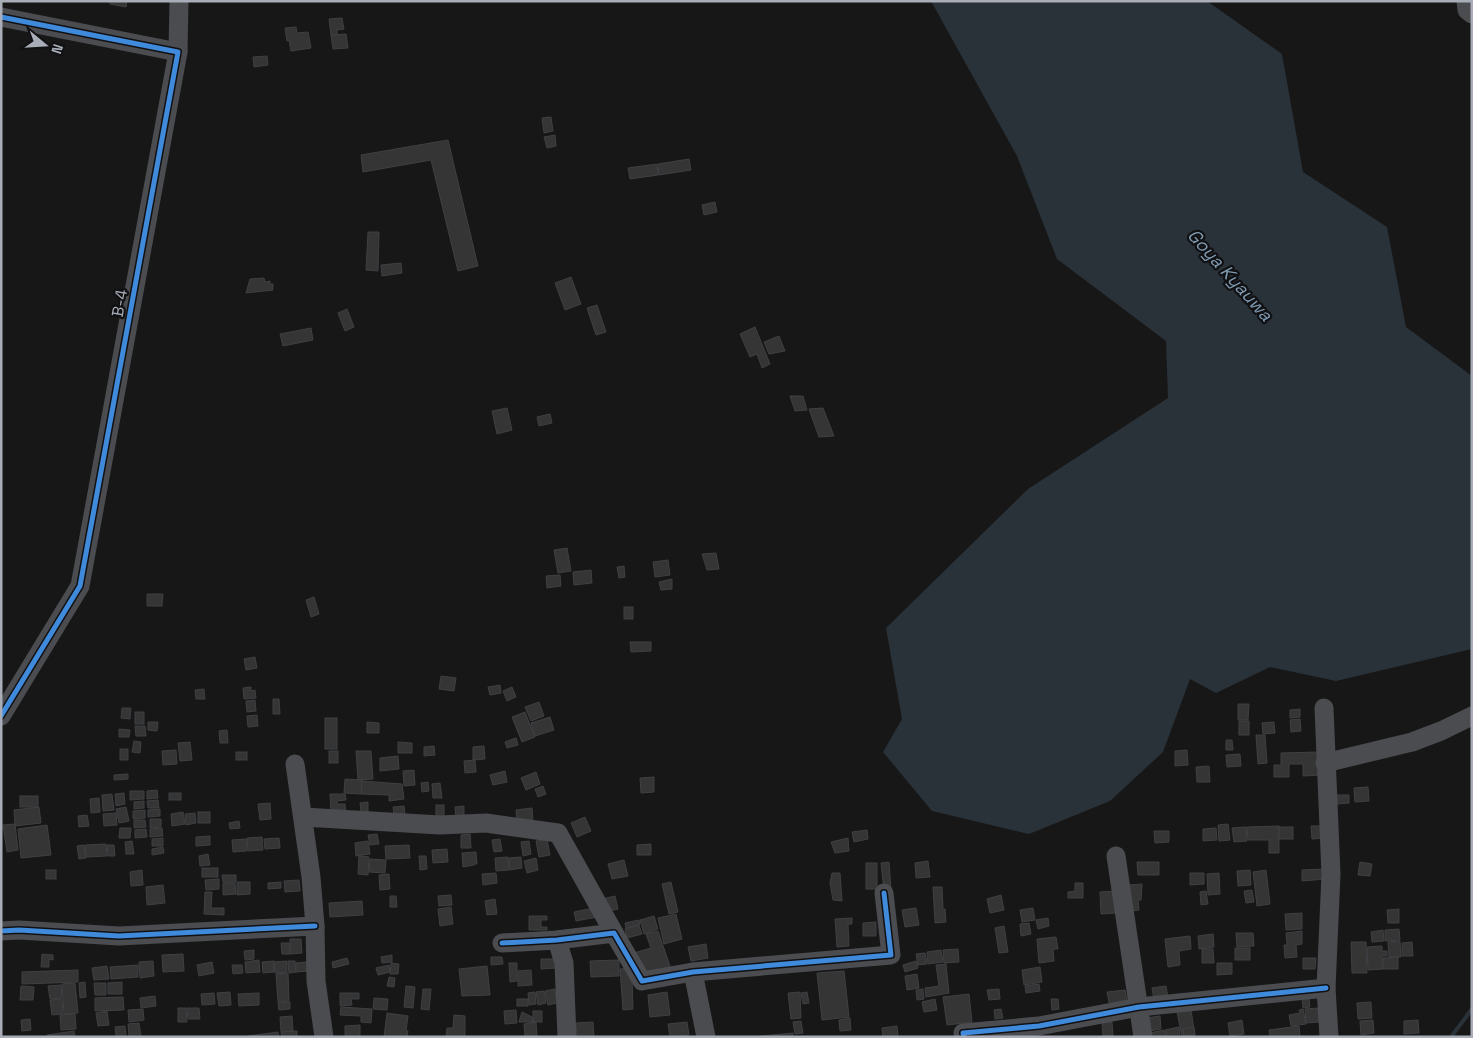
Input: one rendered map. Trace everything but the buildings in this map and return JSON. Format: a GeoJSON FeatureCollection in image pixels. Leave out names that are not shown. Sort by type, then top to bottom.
{"type":"FeatureCollection","features":[{"type":"Feature","properties":{"kind":"street","name":"B-4"},"geometry":{"type":"LineString","coordinates":[[1,716],[80,586],[178,52],[179,1]]}},
{"type":"Feature","properties":{"kind":"street"},"geometry":{"type":"LineString","coordinates":[[1466,1],[1467,10],[1472,14]]}},
{"type":"Feature","properties":{"kind":"street"},"geometry":{"type":"LineString","coordinates":[[1,17],[178,52]]}},
{"type":"Feature","properties":{"kind":"street"},"geometry":{"type":"LineString","coordinates":[[1324,708],[1331,874],[1326,988],[1329,1037]]}},
{"type":"Feature","properties":{"kind":"street"},"geometry":{"type":"LineString","coordinates":[[1325,763],[1412,742],[1472,716]]}},
{"type":"Feature","properties":{"kind":"street"},"geometry":{"type":"LineString","coordinates":[[295,764],[311,877],[315,926],[316,980],[324,1037]]}},
{"type":"Feature","properties":{"kind":"street"},"geometry":{"type":"LineString","coordinates":[[303,817],[440,825],[486,823],[558,833],[642,981],[693,972],[891,955],[884,893]]}},
{"type":"Feature","properties":{"kind":"street"},"geometry":{"type":"LineString","coordinates":[[1116,856],[1143,1037]]}},
{"type":"Feature","properties":{"kind":"street"},"geometry":{"type":"LineString","coordinates":[[1,931],[19,930],[118,936],[315,926]]}},
{"type":"Feature","properties":{"kind":"street"},"geometry":{"type":"LineString","coordinates":[[502,942],[557,940],[614,933]]}},
{"type":"Feature","properties":{"kind":"street"},"geometry":{"type":"LineString","coordinates":[[557,940],[564,964],[567,1037]]}},
{"type":"Feature","properties":{"kind":"street"},"geometry":{"type":"LineString","coordinates":[[693,972],[706,1037]]}},
{"type":"Feature","properties":{"kind":"street"},"geometry":{"type":"LineString","coordinates":[[964,1037],[963,1034],[1038,1026],[1139,1007],[1326,988]]}},
{"type":"Feature","properties":{"kind":"water"},"geometry":{"type":"Polygon","coordinates":[[[931,1],[1207,1],[1282,54],[1303,172],[1387,227],[1406,327],[1472,376],[1472,649],[1336,681],[1270,667],[1216,693],[1190,679],[1163,752],[1110,801],[1029,834],[932,811],[883,752],[902,719],[886,628],[1028,489],[1168,398],[1166,341],[1057,259],[1017,156],[931,1]]]}},
{"type":"Feature","properties":{"kind":"waterway","name":"Goya Kyauwa"},"geometry":{"type":"LineString","coordinates":[[1451,1037],[1472,1009]]}},
{"type":"Feature","properties":{"kind":"cycle path"},"geometry":{"type":"LineString","coordinates":[[1,17],[178,52],[80,586],[1,716]]}},
{"type":"Feature","properties":{"kind":"cycle path"},"geometry":{"type":"LineString","coordinates":[[502,943],[557,940],[614,933],[642,981],[693,972],[891,955],[884,893]]}},
{"type":"Feature","properties":{"kind":"cycle path"},"geometry":{"type":"LineString","coordinates":[[1,931],[19,930],[119,936],[315,926]]}},
{"type":"Feature","properties":{"kind":"cycle path"},"geometry":{"type":"LineString","coordinates":[[964,1037],[963,1033],[1039,1026],[1139,1007],[1326,988]]}}]}
